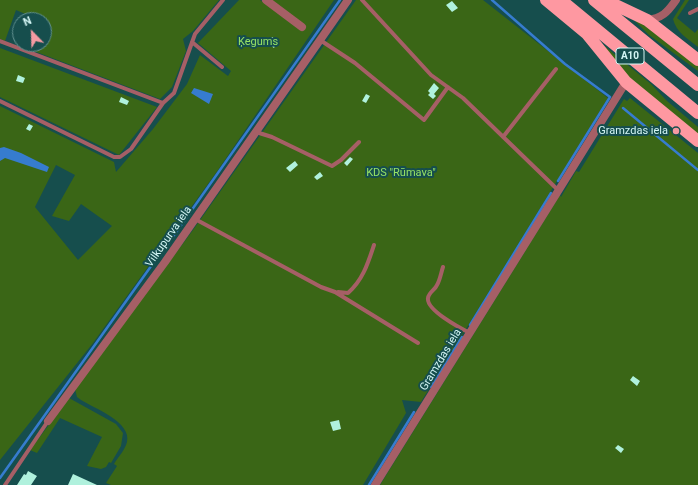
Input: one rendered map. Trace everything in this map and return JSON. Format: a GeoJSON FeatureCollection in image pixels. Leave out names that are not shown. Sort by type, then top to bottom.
{"type":"FeatureCollection","features":[{"type":"Feature","properties":{"kind":"highway"},"geometry":{"type":"LineString","coordinates":[[546,0],[588,34],[626,82],[698,141]]}},
{"type":"Feature","properties":{"kind":"highway","name":"A10"},"geometry":{"type":"LineString","coordinates":[[561,0],[698,113]]}},
{"type":"Feature","properties":{"kind":"highway","name":"A10"},"geometry":{"type":"LineString","coordinates":[[594,0],[698,86]]}},
{"type":"Feature","properties":{"kind":"highway"},"geometry":{"type":"LineString","coordinates":[[605,0],[646,20],[698,60]]}},
{"type":"Feature","properties":{"kind":"street"},"geometry":{"type":"LineString","coordinates":[[266,0],[302,27]]}},
{"type":"Feature","properties":{"kind":"street","name":"Vilkupurva iela"},"geometry":{"type":"LineString","coordinates":[[48,422],[98,355],[195,219],[348,0]]}},
{"type":"Feature","properties":{"kind":"street"},"geometry":{"type":"LineString","coordinates":[[646,20],[659,18],[668,13],[676,0]]}},
{"type":"Feature","properties":{"kind":"street","name":"Gramzdas iela"},"geometry":{"type":"LineString","coordinates":[[375,485],[626,82]]}},
{"type":"Feature","properties":{"kind":"lane"},"geometry":{"type":"LineString","coordinates":[[0,101],[114,156],[120,157],[131,149],[163,103],[174,93],[195,34],[223,0]]}},
{"type":"Feature","properties":{"kind":"lane"},"geometry":{"type":"LineString","coordinates":[[362,0],[431,75],[463,98],[558,191]]}},
{"type":"Feature","properties":{"kind":"lane"},"geometry":{"type":"LineString","coordinates":[[690,13],[698,9]]}},
{"type":"Feature","properties":{"kind":"lane"},"geometry":{"type":"LineString","coordinates":[[320,40],[356,63],[424,120],[448,87]]}},
{"type":"Feature","properties":{"kind":"lane"},"geometry":{"type":"LineString","coordinates":[[0,41],[163,103]]}},
{"type":"Feature","properties":{"kind":"lane"},"geometry":{"type":"LineString","coordinates":[[192,42],[222,67]]}},
{"type":"Feature","properties":{"kind":"lane"},"geometry":{"type":"LineString","coordinates":[[503,137],[556,69]]}},
{"type":"Feature","properties":{"kind":"lane"},"geometry":{"type":"LineString","coordinates":[[256,132],[272,137],[332,166],[341,160],[359,142]]}},
{"type":"Feature","properties":{"kind":"lane"},"geometry":{"type":"LineString","coordinates":[[195,219],[321,287],[335,292],[418,342]]}},
{"type":"Feature","properties":{"kind":"lane"},"geometry":{"type":"LineString","coordinates":[[335,292],[348,293],[353,289],[364,275],[374,245]]}},
{"type":"Feature","properties":{"kind":"lane"},"geometry":{"type":"LineString","coordinates":[[443,267],[437,285],[430,294],[429,303],[432,308],[450,322],[470,333]]}},
{"type":"Feature","properties":{"kind":"lane","name":"Vilkupurva iela"},"geometry":{"type":"LineString","coordinates":[[5,485],[48,422]]}},
{"type":"Feature","properties":{"kind":"green space"},"geometry":{"type":"Polygon","coordinates":[[[0,0],[219,0],[193,31],[183,39],[186,51],[172,87],[160,99],[37,52],[52,52],[52,12],[21,12],[16,10],[15,12],[12,12],[12,21],[5,41],[0,39],[0,0]]]}},
{"type":"Feature","properties":{"kind":"green space","name":"Ķegums"},"geometry":{"type":"Polygon","coordinates":[[[239,0],[260,0],[264,3],[266,0],[334,0],[218,170],[93,343],[0,460],[0,106],[114,162],[116,172],[153,129],[187,84],[200,55],[228,76],[231,71],[198,43],[239,0]],[[56,165],[35,207],[78,260],[112,226],[81,204],[69,221],[52,216],[75,175],[56,165]]]}},
{"type":"Feature","properties":{"kind":"green space","name":"KDS \"Rūmava\""},"geometry":{"type":"Polygon","coordinates":[[[356,0],[483,0],[608,98],[421,402],[402,400],[406,413],[363,485],[111,485],[106,483],[117,466],[114,464],[126,445],[127,435],[124,428],[111,416],[77,397],[75,389],[193,230],[356,0]]]}},
{"type":"Feature","properties":{"kind":"green space"},"geometry":{"type":"Polygon","coordinates":[[[685,0],[689,0],[677,18],[695,33],[698,29],[698,47],[686,38],[677,28],[673,19],[685,0]]]}},
{"type":"Feature","properties":{"kind":"green space"},"geometry":{"type":"Polygon","coordinates":[[[632,16],[698,65],[698,71],[649,35],[631,17],[632,16]]]}},
{"type":"Feature","properties":{"kind":"green space"},"geometry":{"type":"Polygon","coordinates":[[[602,44],[651,84],[667,101],[698,127],[698,137],[624,75],[602,44]]]}},
{"type":"Feature","properties":{"kind":"green space"},"geometry":{"type":"Polygon","coordinates":[[[0,48],[157,107],[119,155],[0,97],[0,48]]]}},
{"type":"Feature","properties":{"kind":"green space"},"geometry":{"type":"Polygon","coordinates":[[[630,98],[698,153],[698,485],[380,485],[560,195],[561,197],[576,171],[579,172],[624,99],[627,101],[630,98]]]}},
{"type":"Feature","properties":{"kind":"green space"},"geometry":{"type":"Polygon","coordinates":[[[69,398],[116,424],[123,433],[121,446],[111,463],[109,462],[106,467],[101,469],[87,466],[102,437],[60,418],[37,453],[30,450],[69,398]]]}},
{"type":"Feature","properties":{"kind":"water"},"geometry":{"type":"Polygon","coordinates":[[[194,88],[213,94],[209,104],[191,93],[194,88]]]}},
{"type":"Feature","properties":{"kind":"water"},"geometry":{"type":"Polygon","coordinates":[[[4,147],[21,153],[49,167],[47,172],[5,158],[0,161],[0,148],[4,147]]]}},
{"type":"Feature","properties":{"kind":"building"},"geometry":{"type":"Polygon","coordinates":[[[452,1],[458,8],[452,12],[446,5],[452,1]]]}},
{"type":"Feature","properties":{"kind":"building"},"geometry":{"type":"Polygon","coordinates":[[[272,37],[278,41],[274,48],[267,43],[272,37]]]}},
{"type":"Feature","properties":{"kind":"building"},"geometry":{"type":"Polygon","coordinates":[[[18,75],[25,78],[23,83],[16,81],[18,75]]]}},
{"type":"Feature","properties":{"kind":"building"},"geometry":{"type":"Polygon","coordinates":[[[434,83],[439,88],[434,94],[436,96],[433,99],[428,95],[430,93],[428,91],[434,83]]]}},
{"type":"Feature","properties":{"kind":"building"},"geometry":{"type":"Polygon","coordinates":[[[366,94],[370,96],[366,103],[362,101],[366,94]]]}},
{"type":"Feature","properties":{"kind":"building"},"geometry":{"type":"Polygon","coordinates":[[[121,97],[129,101],[127,105],[119,102],[121,97]]]}},
{"type":"Feature","properties":{"kind":"building"},"geometry":{"type":"Polygon","coordinates":[[[29,124],[33,126],[30,131],[26,129],[29,124]]]}},
{"type":"Feature","properties":{"kind":"building"},"geometry":{"type":"Polygon","coordinates":[[[350,157],[353,159],[347,166],[344,163],[350,157]]]}},
{"type":"Feature","properties":{"kind":"building"},"geometry":{"type":"Polygon","coordinates":[[[295,161],[298,165],[290,172],[286,168],[295,161]]]}},
{"type":"Feature","properties":{"kind":"building"},"geometry":{"type":"Polygon","coordinates":[[[320,172],[323,176],[317,180],[314,177],[320,172]]]}},
{"type":"Feature","properties":{"kind":"building"},"geometry":{"type":"Polygon","coordinates":[[[633,376],[640,381],[637,386],[630,380],[633,376]]]}},
{"type":"Feature","properties":{"kind":"building"},"geometry":{"type":"Polygon","coordinates":[[[339,420],[341,429],[333,431],[330,422],[339,420]]]}},
{"type":"Feature","properties":{"kind":"building"},"geometry":{"type":"Polygon","coordinates":[[[618,445],[624,449],[621,453],[615,448],[618,445]]]}},
{"type":"Feature","properties":{"kind":"building"},"geometry":{"type":"Polygon","coordinates":[[[28,471],[37,476],[31,485],[17,485],[24,474],[26,475],[28,471]]]}},
{"type":"Feature","properties":{"kind":"building"},"geometry":{"type":"Polygon","coordinates":[[[73,474],[97,485],[68,485],[73,474]]]}},
{"type":"Feature","properties":{"kind":"waterway"},"geometry":{"type":"LineString","coordinates":[[160,255],[340,0]]}},
{"type":"Feature","properties":{"kind":"waterway"},"geometry":{"type":"LineString","coordinates":[[492,0],[565,64],[610,97],[558,181]]}},
{"type":"Feature","properties":{"kind":"waterway"},"geometry":{"type":"LineString","coordinates":[[623,108],[698,170]]}},
{"type":"Feature","properties":{"kind":"waterway"},"geometry":{"type":"LineString","coordinates":[[470,325],[551,193]]}},
{"type":"Feature","properties":{"kind":"waterway"},"geometry":{"type":"LineString","coordinates":[[0,478],[154,262]]}},
{"type":"Feature","properties":{"kind":"waterway"},"geometry":{"type":"LineString","coordinates":[[431,387],[462,337]]}},
{"type":"Feature","properties":{"kind":"waterway"},"geometry":{"type":"LineString","coordinates":[[369,485],[414,412]]}},
{"type":"Feature","properties":{"kind":"place","name":"Gramzdas iela"},"geometry":{"type":"Point","coordinates":[676,131]}}]}
